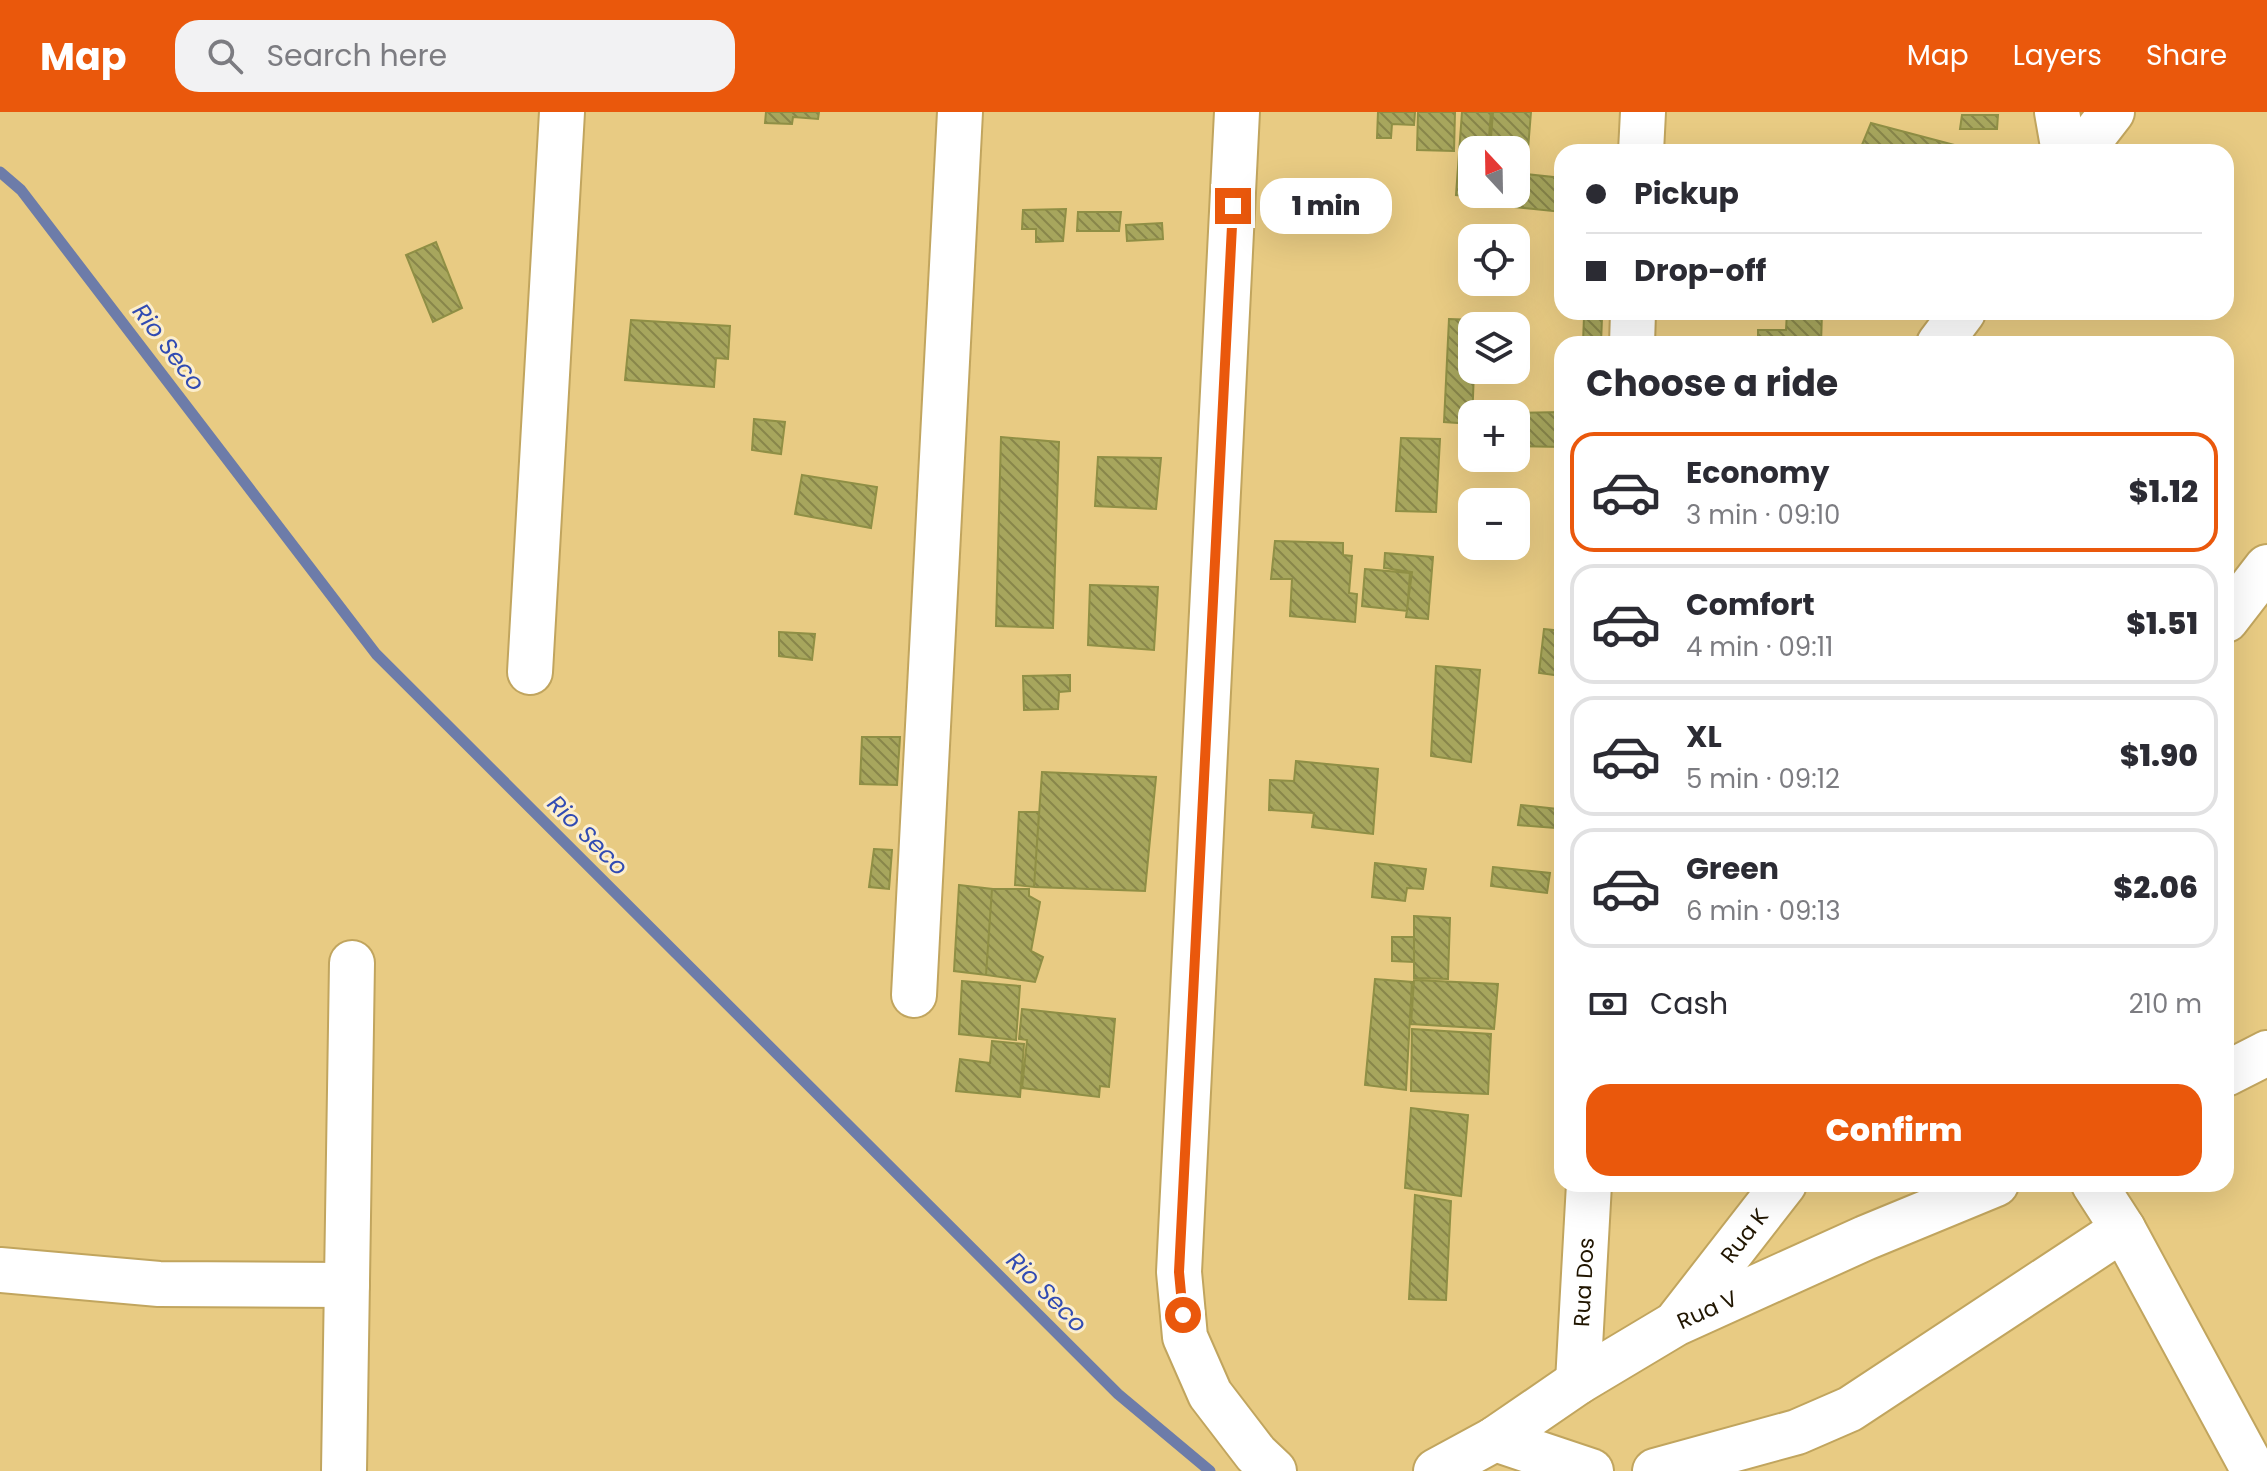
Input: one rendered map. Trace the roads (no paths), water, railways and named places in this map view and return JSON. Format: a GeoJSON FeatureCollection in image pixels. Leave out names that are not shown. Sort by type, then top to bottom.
{"type":"FeatureCollection","features":[{"type":"Feature","properties":{"kind":"street"},"geometry":{"type":"LineString","coordinates":[[530,672],[562,112]]}},
{"type":"Feature","properties":{"kind":"street"},"geometry":{"type":"LineString","coordinates":[[914,995],[960,112]]}},
{"type":"Feature","properties":{"kind":"street"},"geometry":{"type":"LineString","coordinates":[[1237,112],[1179,1272],[1185,1337],[1210,1394],[1256,1454],[1274,1471]]}},
{"type":"Feature","properties":{"kind":"street"},"geometry":{"type":"LineString","coordinates":[[1641,144],[1643,112]]}},
{"type":"Feature","properties":{"kind":"street"},"geometry":{"type":"LineString","coordinates":[[2057,112],[2063,144]]}},
{"type":"Feature","properties":{"kind":"street"},"geometry":{"type":"LineString","coordinates":[[2087,144],[2112,112]]}},
{"type":"Feature","properties":{"kind":"street"},"geometry":{"type":"LineString","coordinates":[[2234,610],[2267,567]]}},
{"type":"Feature","properties":{"kind":"street"},"geometry":{"type":"LineString","coordinates":[[344,1471],[352,963]]}},
{"type":"Feature","properties":{"kind":"street"},"geometry":{"type":"LineString","coordinates":[[2234,1070],[2267,1053]]}},
{"type":"Feature","properties":{"kind":"street","name":"Rua Dos"},"geometry":{"type":"LineString","coordinates":[[1578,1382],[1589,1192]]}},
{"type":"Feature","properties":{"kind":"street","name":"Rua K"},"geometry":{"type":"LineString","coordinates":[[1675,1324],[1778,1192]]}},
{"type":"Feature","properties":{"kind":"street","name":"Rua V"},"geometry":{"type":"LineString","coordinates":[[1436,1471],[1495,1439],[1578,1382],[1675,1324],[1865,1238],[1977,1192]]}},
{"type":"Feature","properties":{"kind":"street"},"geometry":{"type":"LineString","coordinates":[[2099,1192],[2123,1229],[2254,1471]]}},
{"type":"Feature","properties":{"kind":"street"},"geometry":{"type":"LineString","coordinates":[[1655,1471],[1797,1432],[1850,1409],[2123,1229]]}},
{"type":"Feature","properties":{"kind":"street"},"geometry":{"type":"LineString","coordinates":[[0,1270],[159,1284],[347,1285]]}},
{"type":"Feature","properties":{"kind":"street"},"geometry":{"type":"LineString","coordinates":[[1495,1439],[1591,1471]]}},
{"type":"Feature","properties":{"kind":"waterway","name":"Rio Seco"},"geometry":{"type":"LineString","coordinates":[[0,172],[21,190],[376,654],[1118,1394],[1210,1471]]}}]}
